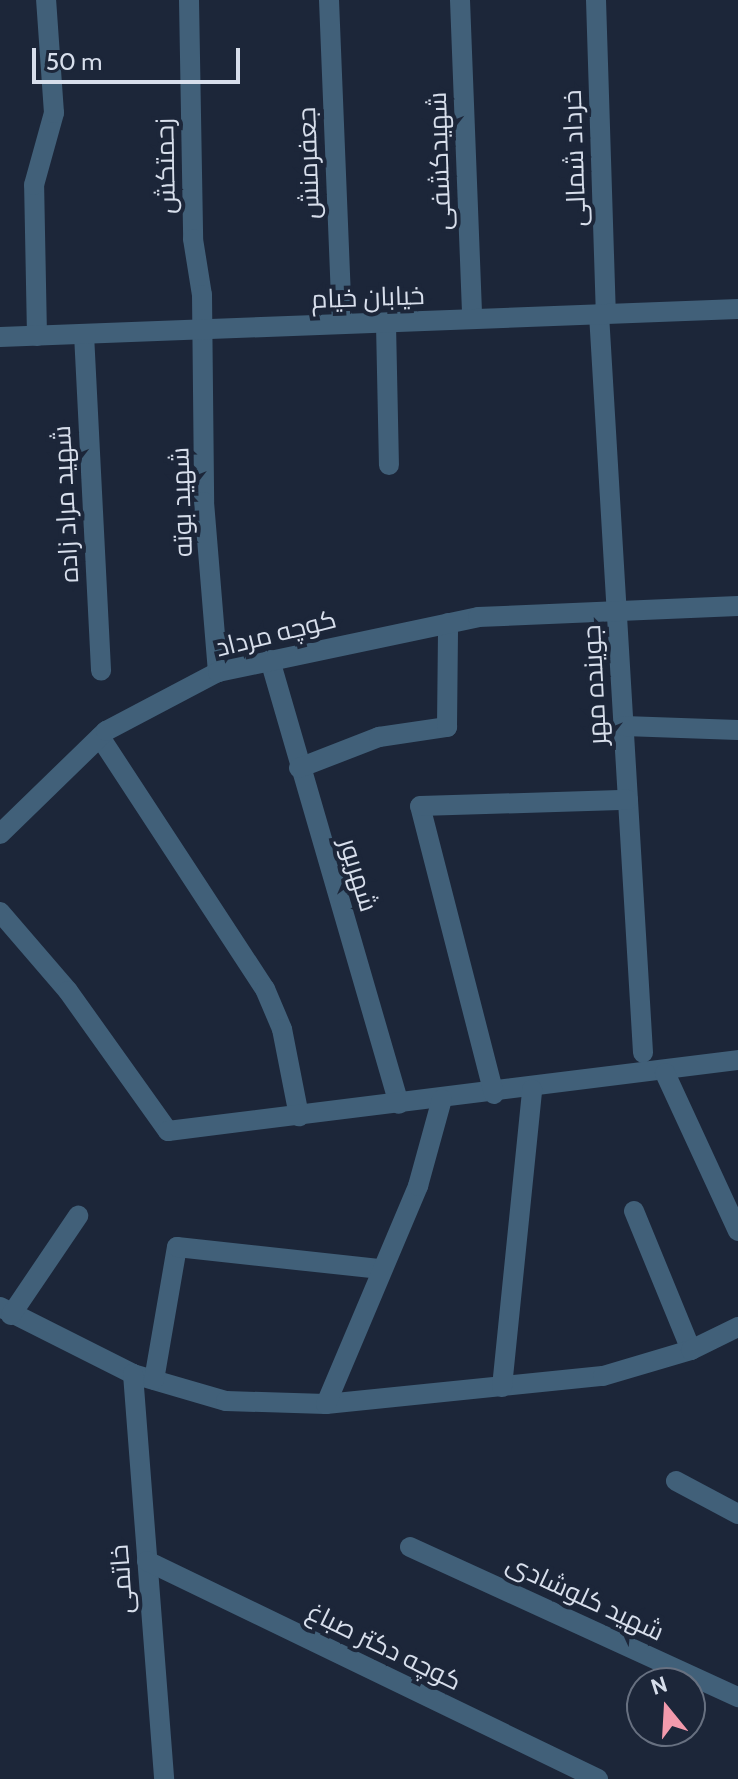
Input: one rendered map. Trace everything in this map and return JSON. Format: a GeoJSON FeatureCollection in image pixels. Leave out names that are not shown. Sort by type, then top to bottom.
{"type":"FeatureCollection","features":[{"type":"Feature","properties":{"kind":"street"},"geometry":{"type":"LineString","coordinates":[[37,336],[34,185],[54,113],[46,0]]}},
{"type":"Feature","properties":{"kind":"street","name":"زحمتکش"},"geometry":{"type":"LineString","coordinates":[[189,0],[201,331]]}},
{"type":"Feature","properties":{"kind":"street","name":"جعفرمنش"},"geometry":{"type":"LineString","coordinates":[[329,0],[342,324]]}},
{"type":"Feature","properties":{"kind":"street","name":"شهیدکشفی"},"geometry":{"type":"LineString","coordinates":[[460,0],[472,319]]}},
{"type":"Feature","properties":{"kind":"street","name":"خرداد شمالی"},"geometry":{"type":"LineString","coordinates":[[596,0],[603,314]]}},
{"type":"Feature","properties":{"kind":"street","name":"خیابان خیام"},"geometry":{"type":"LineString","coordinates":[[0,337],[738,309]]}},
{"type":"Feature","properties":{"kind":"street","name":"جوینده مهر"},"geometry":{"type":"LineString","coordinates":[[603,314],[643,1053]]}},
{"type":"Feature","properties":{"kind":"street"},"geometry":{"type":"LineString","coordinates":[[386,324],[389,465]]}},
{"type":"Feature","properties":{"kind":"street","name":"شهید بوته"},"geometry":{"type":"LineString","coordinates":[[201,331],[204,502],[218,672]]}},
{"type":"Feature","properties":{"kind":"street","name":"شهید مراد زاده"},"geometry":{"type":"LineString","coordinates":[[84,334],[101,671]]}},
{"type":"Feature","properties":{"kind":"street","name":"کوچه مرداد"},"geometry":{"type":"LineString","coordinates":[[0,834],[100,737],[218,672],[448,623],[617,608],[738,606]]}},
{"type":"Feature","properties":{"kind":"street"},"geometry":{"type":"LineString","coordinates":[[299,768],[379,737],[447,727],[448,623]]}},
{"type":"Feature","properties":{"kind":"street","name":"شهریور"},"geometry":{"type":"LineString","coordinates":[[270,660],[399,1104]]}},
{"type":"Feature","properties":{"kind":"street"},"geometry":{"type":"LineString","coordinates":[[624,726],[738,730]]}},
{"type":"Feature","properties":{"kind":"street"},"geometry":{"type":"LineString","coordinates":[[100,737],[265,989],[282,1029],[299,1116]]}},
{"type":"Feature","properties":{"kind":"street"},"geometry":{"type":"LineString","coordinates":[[494,1094],[420,806],[628,800]]}},
{"type":"Feature","properties":{"kind":"street"},"geometry":{"type":"LineString","coordinates":[[0,912],[68,991],[168,1131],[532,1090],[738,1060]]}},
{"type":"Feature","properties":{"kind":"street"},"geometry":{"type":"LineString","coordinates":[[665,1073],[738,1231]]}},
{"type":"Feature","properties":{"kind":"street"},"geometry":{"type":"LineString","coordinates":[[502,1387],[532,1090]]}},
{"type":"Feature","properties":{"kind":"street"},"geometry":{"type":"LineString","coordinates":[[326,1404],[379,1269],[418,1186],[442,1099]]}},
{"type":"Feature","properties":{"kind":"street"},"geometry":{"type":"LineString","coordinates":[[634,1211],[691,1350]]}},
{"type":"Feature","properties":{"kind":"street"},"geometry":{"type":"LineString","coordinates":[[78,1216],[6,1311],[133,1374],[226,1401],[326,1404],[603,1376],[691,1350],[738,1327]]}},
{"type":"Feature","properties":{"kind":"street"},"geometry":{"type":"LineString","coordinates":[[154,1380],[177,1247],[379,1269]]}},
{"type":"Feature","properties":{"kind":"street","name":"خاتمی"},"geometry":{"type":"LineString","coordinates":[[133,1374],[164,1779]]}},
{"type":"Feature","properties":{"kind":"street"},"geometry":{"type":"LineString","coordinates":[[676,1481],[738,1514]]}},
{"type":"Feature","properties":{"kind":"street","name":"شهید کلوشادی"},"geometry":{"type":"LineString","coordinates":[[410,1547],[738,1697]]}},
{"type":"Feature","properties":{"kind":"street","name":"کوچه دکتر صباغ"},"geometry":{"type":"LineString","coordinates":[[147,1561],[598,1779]]}}]}
